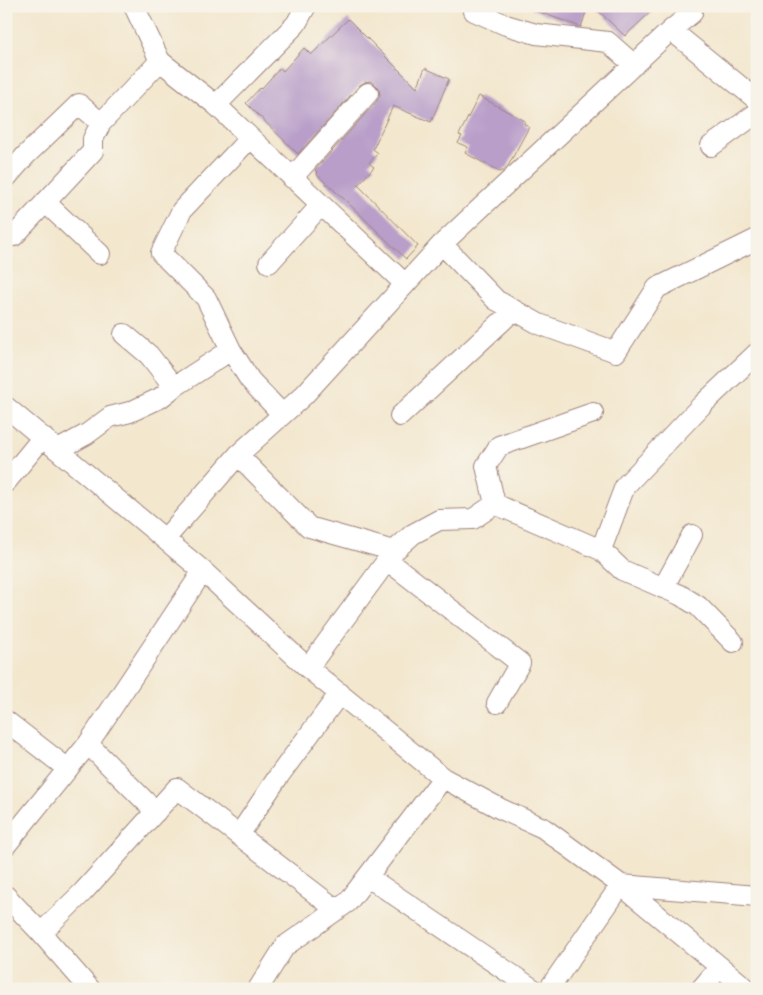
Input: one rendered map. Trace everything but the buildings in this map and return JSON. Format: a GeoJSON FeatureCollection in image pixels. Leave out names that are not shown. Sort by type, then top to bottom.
{"type":"FeatureCollection","features":[{"type":"Feature","properties":{"kind":"street"},"geometry":{"type":"LineString","coordinates":[[134,6],[160,61],[216,106],[404,284]]}},
{"type":"Feature","properties":{"kind":"street"},"geometry":{"type":"LineString","coordinates":[[216,106],[296,24],[306,6]]}},
{"type":"Feature","properties":{"kind":"street"},"geometry":{"type":"LineString","coordinates":[[165,539],[238,455],[304,395],[442,244],[671,30],[692,13],[686,6]]}},
{"type":"Feature","properties":{"kind":"street"},"geometry":{"type":"LineString","coordinates":[[474,11],[506,25],[536,34],[608,42],[634,65]]}},
{"type":"Feature","properties":{"kind":"street"},"geometry":{"type":"LineString","coordinates":[[671,30],[757,100]]}},
{"type":"Feature","properties":{"kind":"street"},"geometry":{"type":"LineString","coordinates":[[14,236],[94,151],[93,139],[101,124],[160,61]]}},
{"type":"Feature","properties":{"kind":"street"},"geometry":{"type":"LineString","coordinates":[[292,178],[368,93]]}},
{"type":"Feature","properties":{"kind":"street"},"geometry":{"type":"LineString","coordinates":[[6,178],[26,155],[79,104],[101,124]]}},
{"type":"Feature","properties":{"kind":"street"},"geometry":{"type":"LineString","coordinates":[[711,146],[757,113]]}},
{"type":"Feature","properties":{"kind":"street"},"geometry":{"type":"LineString","coordinates":[[250,138],[182,210],[161,253],[206,298],[231,350],[250,380],[282,414]]}},
{"type":"Feature","properties":{"kind":"street"},"geometry":{"type":"LineString","coordinates":[[45,202],[100,254]]}},
{"type":"Feature","properties":{"kind":"street"},"geometry":{"type":"LineString","coordinates":[[269,263],[321,205]]}},
{"type":"Feature","properties":{"kind":"street"},"geometry":{"type":"LineString","coordinates":[[442,244],[496,300],[539,324],[616,352],[657,288],[757,239]]}},
{"type":"Feature","properties":{"kind":"street"},"geometry":{"type":"LineString","coordinates":[[400,416],[514,310]]}},
{"type":"Feature","properties":{"kind":"street"},"geometry":{"type":"LineString","coordinates":[[124,334],[149,355],[174,387]]}},
{"type":"Feature","properties":{"kind":"street"},"geometry":{"type":"LineString","coordinates":[[6,482],[50,444],[87,434],[110,417],[130,412],[160,398],[231,350]]}},
{"type":"Feature","properties":{"kind":"street"},"geometry":{"type":"LineString","coordinates":[[602,550],[625,486],[701,406],[757,353]]}},
{"type":"Feature","properties":{"kind":"street"},"geometry":{"type":"LineString","coordinates":[[6,407],[203,571],[308,668],[443,778],[501,810],[543,828],[621,885],[747,989]]}},
{"type":"Feature","properties":{"kind":"street"},"geometry":{"type":"LineString","coordinates":[[495,504],[486,466],[499,446],[593,413]]}},
{"type":"Feature","properties":{"kind":"street"},"geometry":{"type":"LineString","coordinates":[[238,455],[309,527],[390,555],[520,662],[497,703]]}},
{"type":"Feature","properties":{"kind":"street"},"geometry":{"type":"LineString","coordinates":[[495,504],[602,550],[622,570],[680,595],[698,606],[733,642]]}},
{"type":"Feature","properties":{"kind":"street"},"geometry":{"type":"LineString","coordinates":[[308,668],[390,555],[413,534],[439,520],[473,519],[495,504]]}},
{"type":"Feature","properties":{"kind":"street"},"geometry":{"type":"LineString","coordinates":[[663,588],[692,535]]}},
{"type":"Feature","properties":{"kind":"street"},"geometry":{"type":"LineString","coordinates":[[6,845],[88,744],[203,571]]}},
{"type":"Feature","properties":{"kind":"street"},"geometry":{"type":"LineString","coordinates":[[239,835],[278,777],[340,693]]}},
{"type":"Feature","properties":{"kind":"street"},"geometry":{"type":"LineString","coordinates":[[6,721],[68,769]]}},
{"type":"Feature","properties":{"kind":"street"},"geometry":{"type":"LineString","coordinates":[[88,744],[156,812]]}},
{"type":"Feature","properties":{"kind":"street"},"geometry":{"type":"LineString","coordinates":[[259,989],[285,946],[348,902],[443,778]]}},
{"type":"Feature","properties":{"kind":"street"},"geometry":{"type":"LineString","coordinates":[[41,933],[83,892],[177,788],[337,910]]}},
{"type":"Feature","properties":{"kind":"street"},"geometry":{"type":"LineString","coordinates":[[368,877],[533,989]]}},
{"type":"Feature","properties":{"kind":"street"},"geometry":{"type":"LineString","coordinates":[[621,885],[757,896]]}},
{"type":"Feature","properties":{"kind":"street"},"geometry":{"type":"LineString","coordinates":[[549,989],[621,885]]}},
{"type":"Feature","properties":{"kind":"street"},"geometry":{"type":"LineString","coordinates":[[6,896],[90,989]]}},
{"type":"Feature","properties":{"kind":"street"},"geometry":{"type":"LineString","coordinates":[[700,989],[720,967]]}}]}
